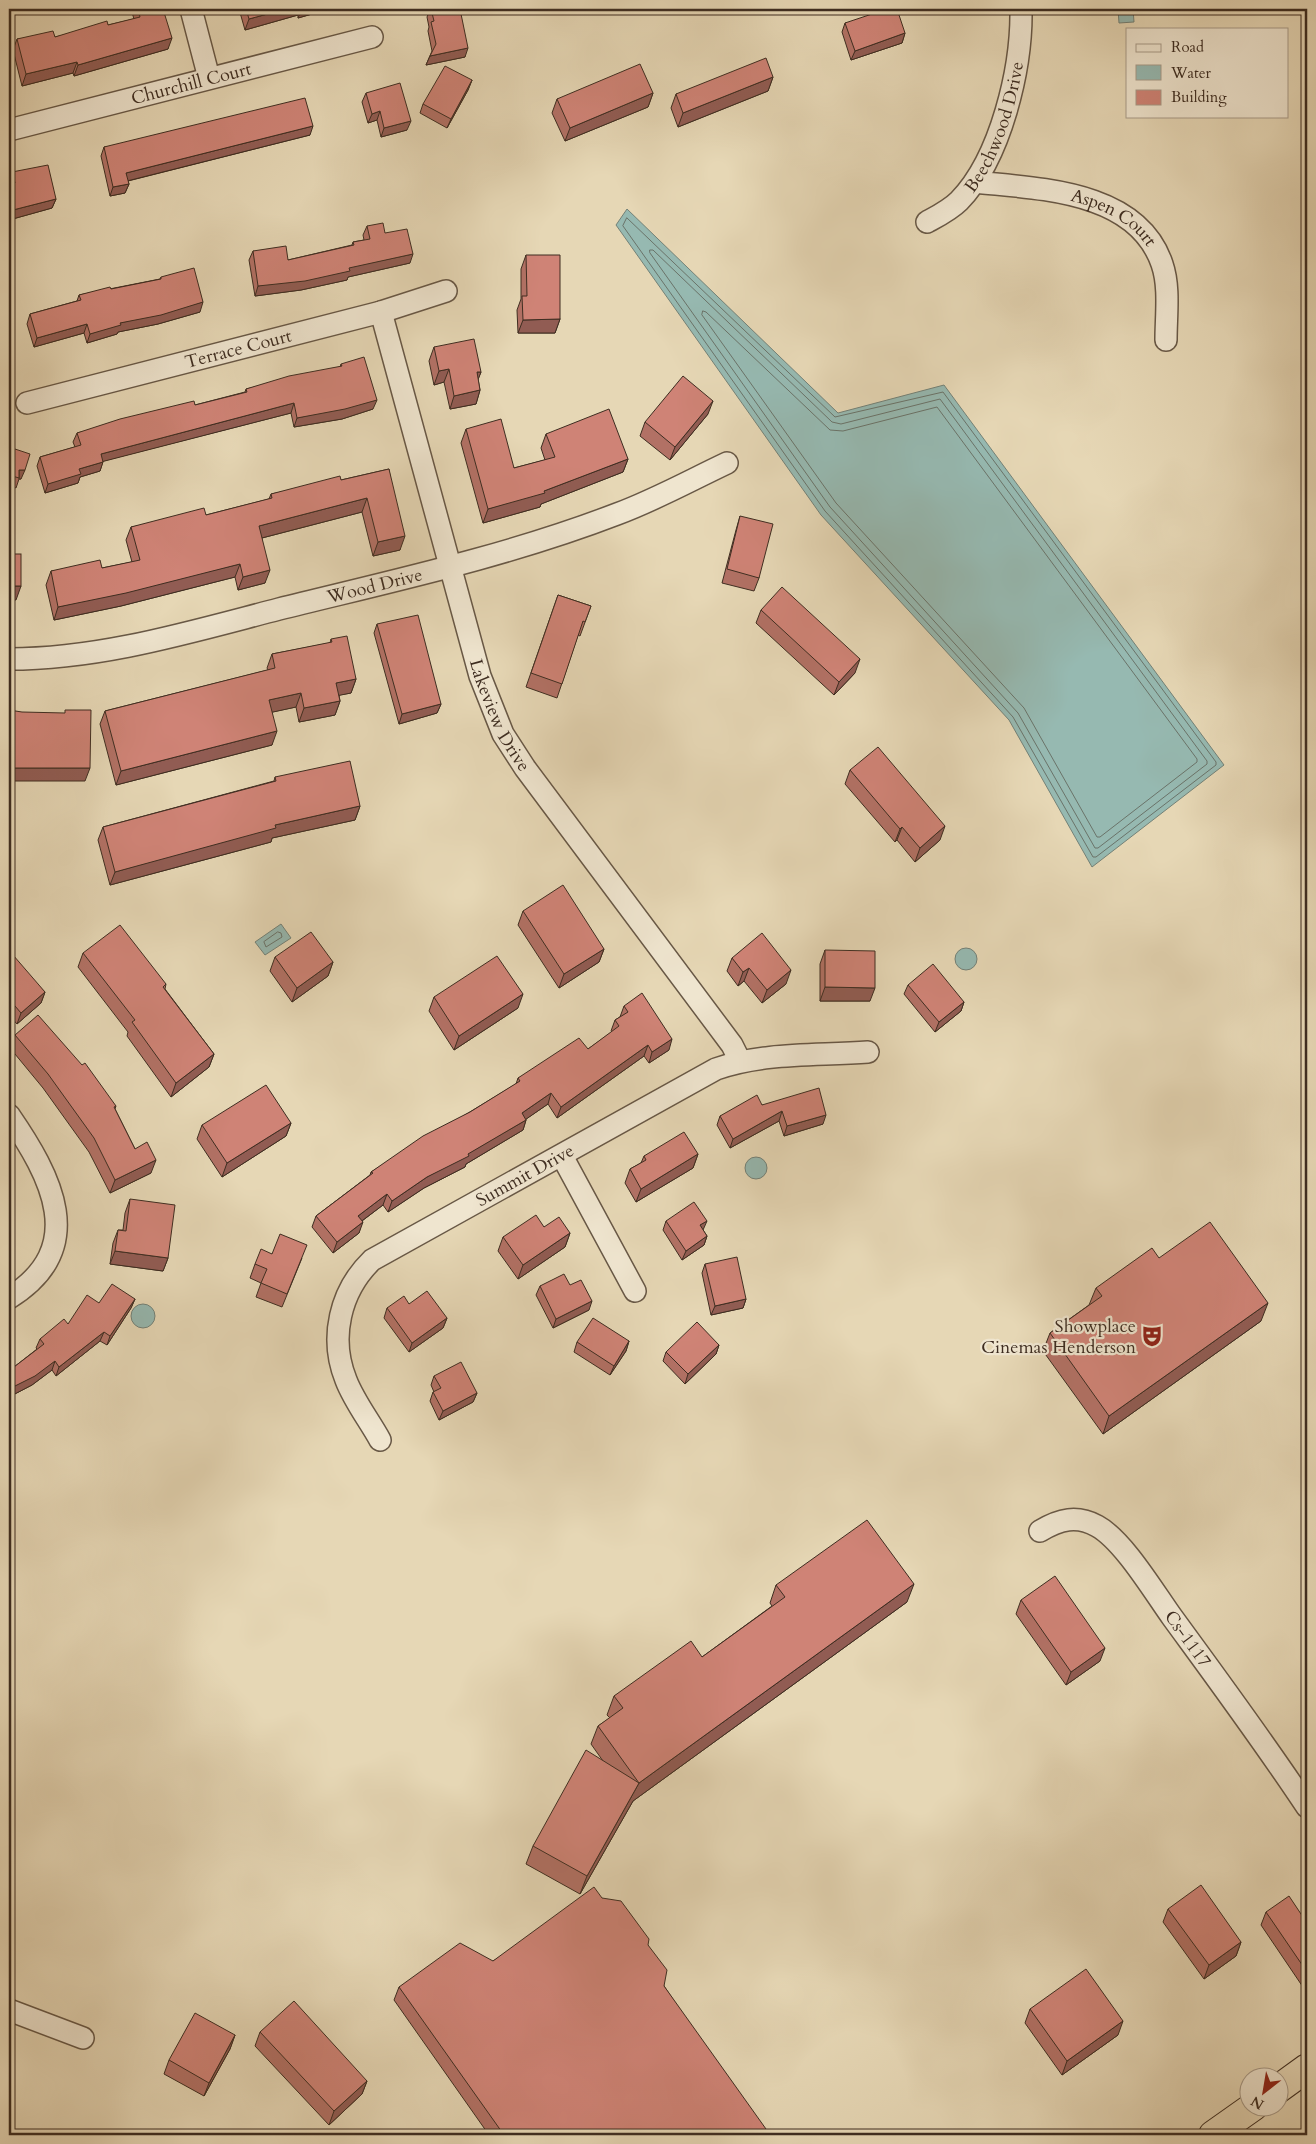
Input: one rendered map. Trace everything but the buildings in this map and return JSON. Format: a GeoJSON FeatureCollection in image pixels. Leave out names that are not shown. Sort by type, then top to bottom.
{"type":"FeatureCollection","features":[{"type":"Feature","properties":{"kind":"highway"},"geometry":{"type":"LineString","coordinates":[[1288,2082],[1307,2068]]}},
{"type":"Feature","properties":{"kind":"highway"},"geometry":{"type":"LineString","coordinates":[[1213,2135],[1240,2116]]}},
{"type":"Feature","properties":{"kind":"street"},"geometry":{"type":"LineString","coordinates":[[191,9],[209,78]]}},
{"type":"Feature","properties":{"kind":"street","name":"Beechwood Drive"},"geometry":{"type":"LineString","coordinates":[[927,222],[958,202],[975,182],[992,147],[1006,108],[1016,67],[1022,9]]}},
{"type":"Feature","properties":{"kind":"street","name":"Churchill Court"},"geometry":{"type":"LineString","coordinates":[[9,130],[372,36]]}},
{"type":"Feature","properties":{"kind":"street","name":"Aspen Court"},"geometry":{"type":"LineString","coordinates":[[975,182],[1032,188],[1080,198],[1112,209],[1138,226],[1156,251],[1162,266],[1166,290],[1166,340]]}},
{"type":"Feature","properties":{"kind":"street","name":"Terrace Court"},"geometry":{"type":"LineString","coordinates":[[27,403],[381,312],[446,290]]}},
{"type":"Feature","properties":{"kind":"street","name":"Lakeview Drive"},"geometry":{"type":"LineString","coordinates":[[381,312],[480,676],[503,734],[583,849],[732,1045],[740,1060]]}},
{"type":"Feature","properties":{"kind":"street","name":"Wood Drive"},"geometry":{"type":"LineString","coordinates":[[9,659],[64,656],[144,643],[450,567],[569,532],[619,514],[727,463]]}},
{"type":"Feature","properties":{"kind":"street","name":"Summit Drive"},"geometry":{"type":"LineString","coordinates":[[380,1440],[346,1381],[342,1368],[338,1338],[339,1320],[344,1300],[355,1280],[372,1260],[562,1156],[702,1076],[740,1060],[868,1052]]}},
{"type":"Feature","properties":{"kind":"street"},"geometry":{"type":"LineString","coordinates":[[9,1115],[38,1159],[47,1178],[54,1198],[56,1217],[55,1237],[49,1255],[40,1271],[9,1298]]}},
{"type":"Feature","properties":{"kind":"street"},"geometry":{"type":"LineString","coordinates":[[562,1156],[635,1291]]}},
{"type":"Feature","properties":{"kind":"street","name":"Cs-1117"},"geometry":{"type":"LineString","coordinates":[[1040,1531],[1060,1521],[1086,1520],[1113,1538],[1144,1578],[1307,1806]]}},
{"type":"Feature","properties":{"kind":"street"},"geometry":{"type":"LineString","coordinates":[[9,2010],[82,2038]]}},
{"type":"Feature","properties":{"kind":"water"},"geometry":{"type":"Polygon","coordinates":[[[1118,9],[1133,9],[1134,22],[1119,23],[1118,9]]]}},
{"type":"Feature","properties":{"kind":"water"},"geometry":{"type":"Polygon","coordinates":[[[627,209],[838,413],[944,385],[1224,765],[1092,867],[1009,720],[821,515],[616,225],[627,209]]]}},
{"type":"Feature","properties":{"kind":"water"},"geometry":{"type":"Polygon","coordinates":[[[281,924],[291,938],[265,955],[255,942],[281,924]]]}},
{"type":"Feature","properties":{"kind":"water"},"geometry":{"type":"Polygon","coordinates":[[[966,948],[974,951],[977,959],[974,967],[966,970],[958,967],[955,959],[958,951],[966,948]]]}},
{"type":"Feature","properties":{"kind":"water"},"geometry":{"type":"Polygon","coordinates":[[[756,1157],[766,1164],[767,1168],[760,1178],[756,1179],[746,1172],[745,1168],[752,1158],[756,1157]]]}},
{"type":"Feature","properties":{"kind":"water"},"geometry":{"type":"Polygon","coordinates":[[[138,1304],[148,1304],[155,1311],[155,1321],[148,1328],[138,1328],[131,1321],[131,1311],[138,1304]]]}},
{"type":"Feature","properties":{"kind":"place","name":"Showplace Cinemas Henderson"},"geometry":{"type":"Point","coordinates":[1152,1336]}}]}
